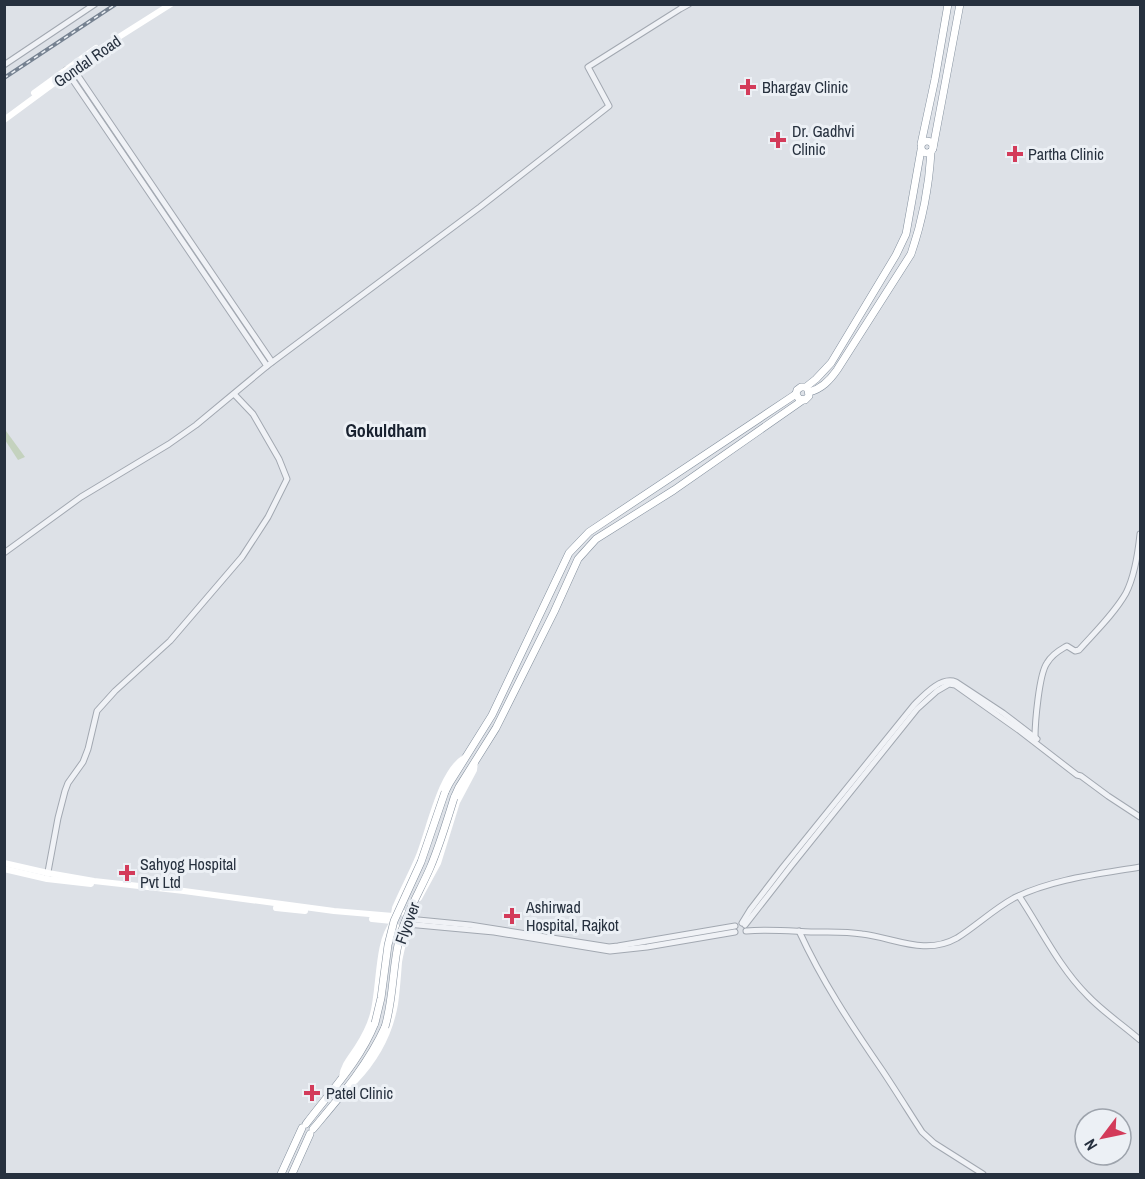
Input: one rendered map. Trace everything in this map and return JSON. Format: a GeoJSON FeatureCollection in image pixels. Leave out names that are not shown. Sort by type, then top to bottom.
{"type":"FeatureCollection","features":[{"type":"Feature","properties":{"kind":"highway"},"geometry":{"type":"LineString","coordinates":[[948,4],[906,234],[896,255],[831,363],[807,390],[808,398],[799,399],[796,394],[798,388],[807,390],[816,390],[823,386],[837,370],[911,254],[917,236],[929,175],[960,4]]}},
{"type":"Feature","properties":{"kind":"highway"},"geometry":{"type":"LineString","coordinates":[[921,147],[925,141],[929,141],[932,144],[932,150]]}},
{"type":"Feature","properties":{"kind":"highway","name":"Flyover"},"geometry":{"type":"LineString","coordinates":[[308,1129],[364,1045],[375,1023],[394,921],[426,849],[445,792],[492,715],[569,553],[589,532],[796,394]]}},
{"type":"Feature","properties":{"kind":"highway","name":"Flyover"},"geometry":{"type":"LineString","coordinates":[[308,1129],[348,1085],[373,1051],[385,1026],[391,1004],[400,935],[433,861],[454,798],[496,728],[578,559],[596,539],[674,490],[803,400]]}},
{"type":"Feature","properties":{"kind":"highway"},"geometry":{"type":"LineString","coordinates":[[552,591],[559,592],[559,601]]}},
{"type":"Feature","properties":{"kind":"highway"},"geometry":{"type":"LineString","coordinates":[[545,606],[548,611],[554,612]]}},
{"type":"Feature","properties":{"kind":"highway"},"geometry":{"type":"LineString","coordinates":[[281,1174],[308,1129]]}},
{"type":"Feature","properties":{"kind":"highway"},"geometry":{"type":"LineString","coordinates":[[292,1174],[308,1129]]}},
{"type":"Feature","properties":{"kind":"main road","name":"Gondal Road"},"geometry":{"type":"LineString","coordinates":[[70,70],[97,47],[164,4]]}},
{"type":"Feature","properties":{"kind":"main road","name":"Gondal Road"},"geometry":{"type":"LineString","coordinates":[[4,117],[103,47],[171,4]]}},
{"type":"Feature","properties":{"kind":"main road"},"geometry":{"type":"LineString","coordinates":[[342,1077],[344,1067],[365,1034],[372,1018],[387,929],[420,855],[443,785],[458,763],[467,757]]}},
{"type":"Feature","properties":{"kind":"main road"},"geometry":{"type":"LineString","coordinates":[[393,918],[398,928],[407,922],[438,863],[457,802],[474,770],[475,761]]}},
{"type":"Feature","properties":{"kind":"main road"},"geometry":{"type":"LineString","coordinates":[[4,863],[47,876]]}},
{"type":"Feature","properties":{"kind":"main road"},"geometry":{"type":"LineString","coordinates":[[4,869],[288,909],[393,918],[401,912],[406,914],[407,922],[390,1025],[369,1065],[353,1083],[348,1085]]}},
{"type":"Feature","properties":{"kind":"street"},"geometry":{"type":"LineString","coordinates":[[4,65],[87,7],[96,4]]}},
{"type":"Feature","properties":{"kind":"street"},"geometry":{"type":"LineString","coordinates":[[4,553],[81,497],[189,430],[270,364],[480,207],[609,106],[588,68],[690,4]]}},
{"type":"Feature","properties":{"kind":"street"},"geometry":{"type":"LineString","coordinates":[[70,70],[270,364]]}},
{"type":"Feature","properties":{"kind":"street"},"geometry":{"type":"LineString","coordinates":[[47,876],[65,791],[88,749],[97,711],[115,691],[170,641],[242,557],[268,517],[287,479],[279,459],[253,414],[234,394]]}},
{"type":"Feature","properties":{"kind":"street"},"geometry":{"type":"LineString","coordinates":[[1035,740],[1039,693],[1045,665],[1067,646],[1076,652],[1116,608],[1132,577],[1140,534]]}},
{"type":"Feature","properties":{"kind":"street"},"geometry":{"type":"LineString","coordinates":[[735,929],[738,935],[742,935],[745,927],[791,866],[917,709],[949,684],[956,685],[1035,740],[1077,775],[1140,817]]}},
{"type":"Feature","properties":{"kind":"street"},"geometry":{"type":"LineString","coordinates":[[735,929],[738,923],[758,930],[864,934],[908,945],[936,946],[949,943],[1019,896],[1058,883],[1140,867]]}},
{"type":"Feature","properties":{"kind":"street"},"geometry":{"type":"LineString","coordinates":[[1019,896],[1069,974],[1082,990],[1140,1040]]}},
{"type":"Feature","properties":{"kind":"street"},"geometry":{"type":"LineString","coordinates":[[407,922],[470,925],[614,947],[735,929]]}},
{"type":"Feature","properties":{"kind":"street"},"geometry":{"type":"LineString","coordinates":[[799,931],[813,962],[834,998],[922,1132],[934,1143],[983,1174]]}},
{"type":"Feature","properties":{"kind":"green space"},"geometry":{"type":"Polygon","coordinates":[[[5,431],[25,457],[18,460],[5,440],[5,431]]]}},
{"type":"Feature","properties":{"kind":"railway"},"geometry":{"type":"LineString","coordinates":[[4,78],[116,4]]}},
{"type":"Feature","properties":{"kind":"place","name":"Bhargav Clinic"},"geometry":{"type":"Point","coordinates":[748,87]}},
{"type":"Feature","properties":{"kind":"place","name":"Dr. Gadhvi Clinic"},"geometry":{"type":"Point","coordinates":[778,140]}},
{"type":"Feature","properties":{"kind":"place","name":"Partha Clinic"},"geometry":{"type":"Point","coordinates":[1015,154]}},
{"type":"Feature","properties":{"kind":"place","name":"Sahyog Hospital Pvt Ltd"},"geometry":{"type":"Point","coordinates":[127,873]}},
{"type":"Feature","properties":{"kind":"place","name":"Ashirwad Hospital, Rajkot"},"geometry":{"type":"Point","coordinates":[512,916]}},
{"type":"Feature","properties":{"kind":"place","name":"Patel Clinic"},"geometry":{"type":"Point","coordinates":[312,1093]}},
{"type":"Feature","properties":{"kind":"district","name":"Gokuldham"},"geometry":{"type":"Point","coordinates":[386,430]}}]}
